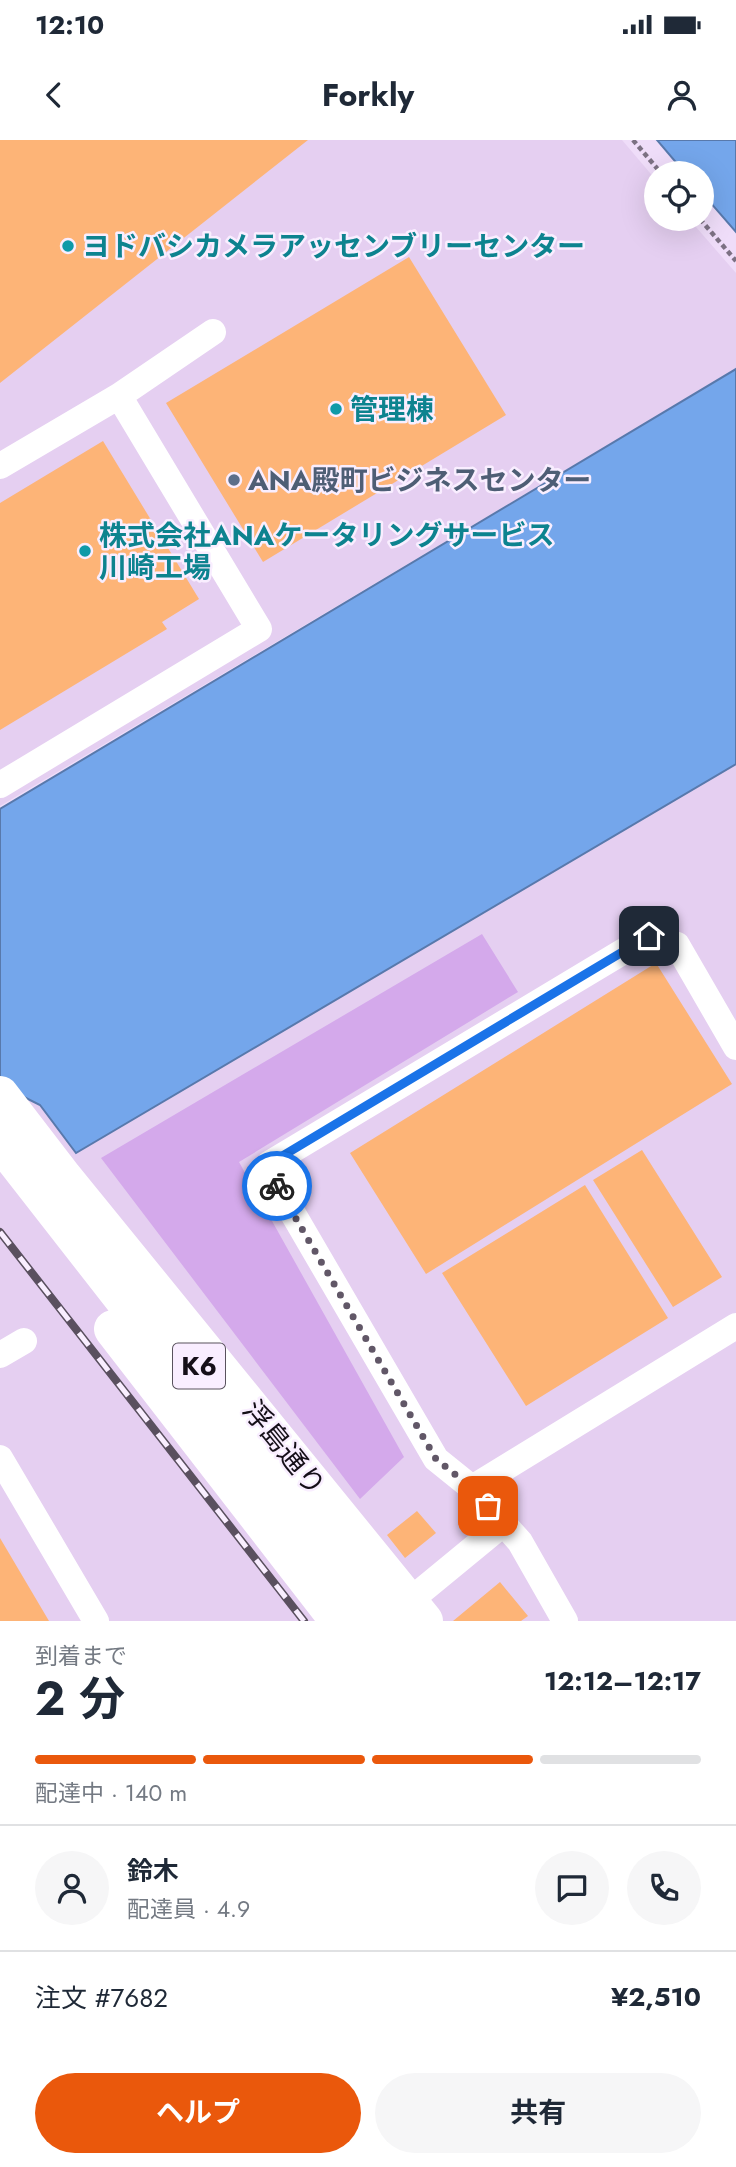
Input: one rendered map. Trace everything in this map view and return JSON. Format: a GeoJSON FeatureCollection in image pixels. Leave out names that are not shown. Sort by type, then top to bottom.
{"type":"FeatureCollection","features":[{"type":"Feature","properties":{"kind":"highway","name":"浮島通り"},"geometry":{"type":"LineString","coordinates":[[0,1095],[404,1616]]}},
{"type":"Feature","properties":{"kind":"highway","name":"K6"},"geometry":{"type":"LineString","coordinates":[[0,1112],[404,1616]]}},
{"type":"Feature","properties":{"kind":"highway","name":"K6"},"geometry":{"type":"LineString","coordinates":[[0,1141],[375,1621]]}},
{"type":"Feature","properties":{"kind":"highway"},"geometry":{"type":"LineString","coordinates":[[9,1195],[338,1621]]}},
{"type":"Feature","properties":{"kind":"lane"},"geometry":{"type":"LineString","coordinates":[[0,466],[119,396],[214,332]]}},
{"type":"Feature","properties":{"kind":"lane"},"geometry":{"type":"LineString","coordinates":[[0,785],[259,629],[119,396]]}},
{"type":"Feature","properties":{"kind":"lane"},"geometry":{"type":"LineString","coordinates":[[565,1621],[520,1542],[472,1488],[436,1459],[274,1181],[269,1164],[649,936],[677,946],[736,1047]]}},
{"type":"Feature","properties":{"kind":"lane"},"geometry":{"type":"LineString","coordinates":[[472,1488],[736,1326]]}},
{"type":"Feature","properties":{"kind":"lane"},"geometry":{"type":"LineString","coordinates":[[0,1355],[24,1341]]}},
{"type":"Feature","properties":{"kind":"lane"},"geometry":{"type":"LineString","coordinates":[[0,1458],[96,1621]]}},
{"type":"Feature","properties":{"kind":"lane"},"geometry":{"type":"LineString","coordinates":[[404,1616],[504,1523]]}},
{"type":"Feature","properties":{"kind":"path"},"geometry":{"type":"LineString","coordinates":[[633,140],[651,161]]}},
{"type":"Feature","properties":{"kind":"path"},"geometry":{"type":"LineString","coordinates":[[710,231],[736,261]]}},
{"type":"Feature","properties":{"kind":"shaded area"},"geometry":{"type":"Polygon","coordinates":[[[0,140],[622,140],[644,166],[644,231],[699,231],[736,273],[736,369],[0,806],[0,140]]]}},
{"type":"Feature","properties":{"kind":"shaded area"},"geometry":{"type":"Polygon","coordinates":[[[736,764],[736,1621],[0,1621],[0,1103],[16,1093],[40,1105],[77,1153],[736,764]]]}},
{"type":"Feature","properties":{"kind":"shaded area"},"geometry":{"type":"Polygon","coordinates":[[[482,934],[518,992],[239,1162],[404,1457],[360,1499],[101,1158],[482,934]]]}},
{"type":"Feature","properties":{"kind":"water"},"geometry":{"type":"Polygon","coordinates":[[[657,140],[736,140],[736,232],[714,207],[714,161],[675,161],[657,140]]]}},
{"type":"Feature","properties":{"kind":"water"},"geometry":{"type":"Polygon","coordinates":[[[736,369],[736,764],[76,1153],[40,1105],[16,1093],[0,1102],[0,809],[736,369]]]}},
{"type":"Feature","properties":{"kind":"building","name":"ヨドバシカメラアッセンブリーセンター"},"geometry":{"type":"Polygon","coordinates":[[[0,140],[308,140],[0,383],[0,140]]]}},
{"type":"Feature","properties":{"kind":"building","name":"管理棟"},"geometry":{"type":"Polygon","coordinates":[[[409,257],[506,415],[263,562],[166,403],[409,257]]]}},
{"type":"Feature","properties":{"kind":"building","name":"株式会社ANAケータリングサービス 川崎工場"},"geometry":{"type":"Polygon","coordinates":[[[103,441],[199,599],[162,622],[167,629],[0,730],[0,503],[103,441]]]}},
{"type":"Feature","properties":{"kind":"building"},"geometry":{"type":"Polygon","coordinates":[[[656,963],[732,1084],[426,1274],[350,1153],[656,963]]]}},
{"type":"Feature","properties":{"kind":"building"},"geometry":{"type":"Polygon","coordinates":[[[642,1150],[722,1277],[673,1307],[593,1180],[642,1150]]]}},
{"type":"Feature","properties":{"kind":"building"},"geometry":{"type":"Polygon","coordinates":[[[585,1185],[668,1318],[526,1406],[442,1273],[585,1185]]]}},
{"type":"Feature","properties":{"kind":"building"},"geometry":{"type":"Polygon","coordinates":[[[417,1511],[436,1533],[405,1558],[387,1535],[417,1511]]]}},
{"type":"Feature","properties":{"kind":"building"},"geometry":{"type":"Polygon","coordinates":[[[0,1538],[49,1621],[0,1621],[0,1538]]]}},
{"type":"Feature","properties":{"kind":"building"},"geometry":{"type":"Polygon","coordinates":[[[500,1582],[528,1616],[521,1621],[453,1621],[500,1582]]]}},
{"type":"Feature","properties":{"kind":"railway"},"geometry":{"type":"LineString","coordinates":[[0,1232],[304,1621]]}},
{"type":"Feature","properties":{"kind":"way so far"},"geometry":{"type":"LineString","coordinates":[[277,1186],[436,1459],[472,1488],[488,1506]]}},
{"type":"Feature","properties":{"kind":"place","name":"ヨドバシカメラアッセンブリーセンター"},"geometry":{"type":"Point","coordinates":[68,246]}},
{"type":"Feature","properties":{"kind":"place","name":"管理棟"},"geometry":{"type":"Point","coordinates":[336,409]}},
{"type":"Feature","properties":{"kind":"place","name":"ANA殿町ビジネスセンター"},"geometry":{"type":"Point","coordinates":[234,480]}},
{"type":"Feature","properties":{"kind":"place","name":"株式会社ANAケータリングサービス 川崎工場"},"geometry":{"type":"Point","coordinates":[85,551]}},
{"type":"Feature","properties":{"kind":"route"},"geometry":{"type":"LineString","coordinates":[[277,1186],[269,1164],[649,936]]}}]}
